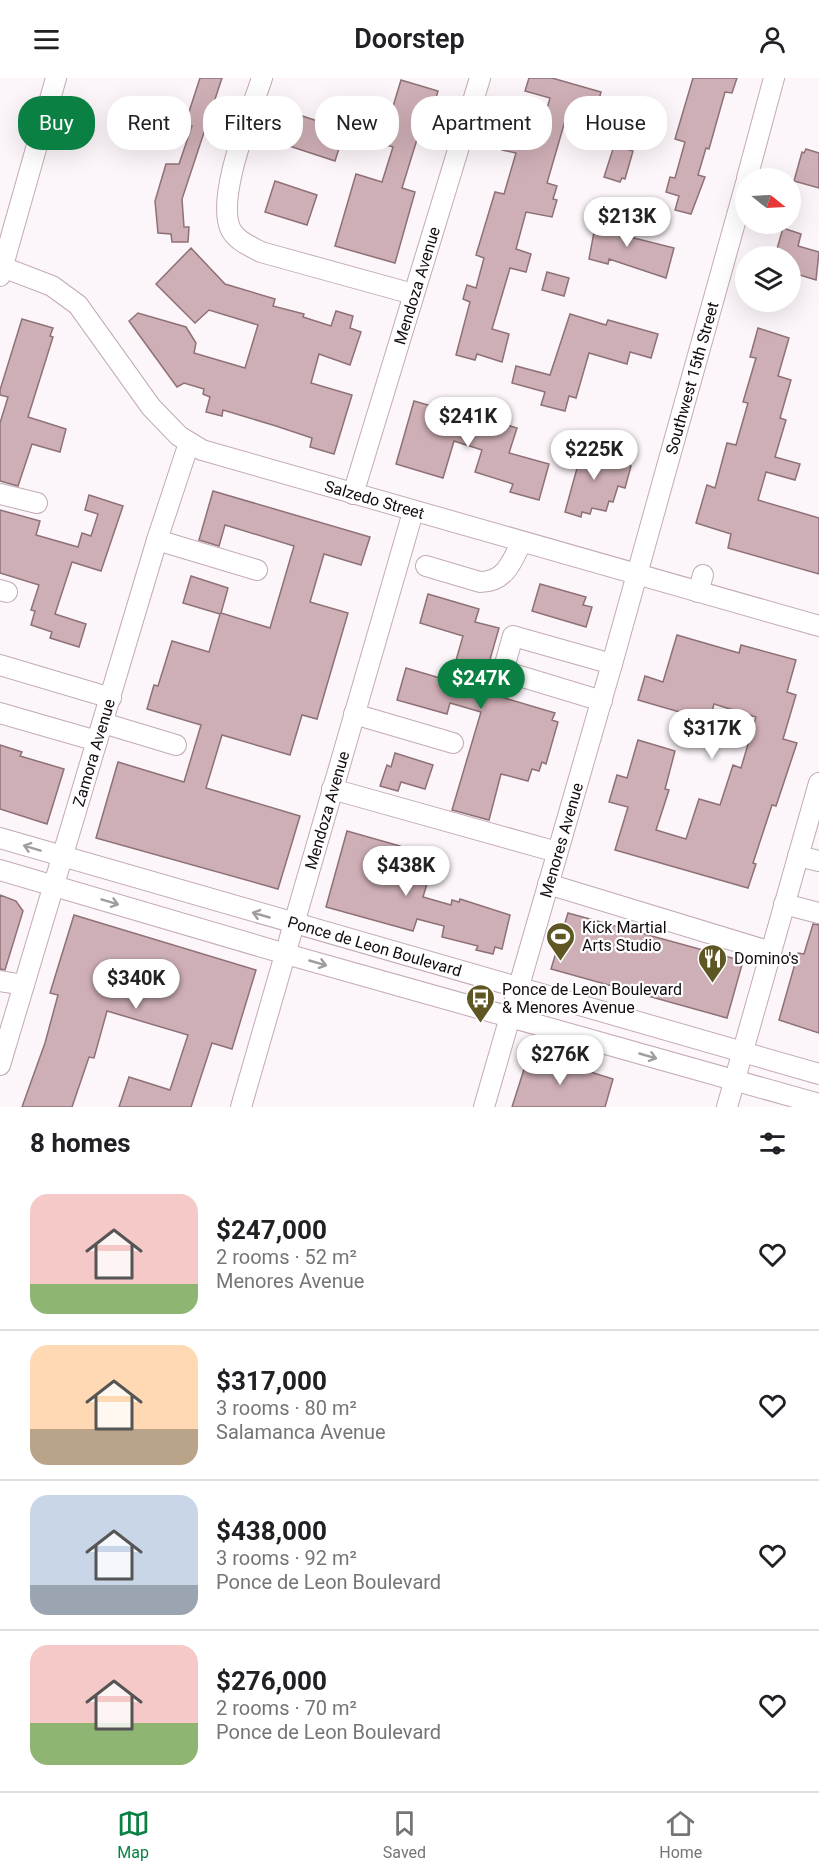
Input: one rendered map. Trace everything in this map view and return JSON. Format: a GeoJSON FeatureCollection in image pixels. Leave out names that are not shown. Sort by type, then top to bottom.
{"type":"FeatureCollection","features":[{"type":"Feature","properties":{"kind":"street"},"geometry":{"type":"LineString","coordinates":[[1,270],[56,78]]}},
{"type":"Feature","properties":{"kind":"street"},"geometry":{"type":"LineString","coordinates":[[262,78],[228,190],[226,212],[231,231],[248,245],[269,255],[413,294]]}},
{"type":"Feature","properties":{"kind":"street","name":"Mendoza Avenue"},"geometry":{"type":"LineString","coordinates":[[353,494],[480,78]]}},
{"type":"Feature","properties":{"kind":"street","name":"Southwest 15th Street"},"geometry":{"type":"LineString","coordinates":[[750,168],[774,78]]}},
{"type":"Feature","properties":{"kind":"street","name":"Southwest 15th Street"},"geometry":{"type":"LineString","coordinates":[[638,575],[735,221]]}},
{"type":"Feature","properties":{"kind":"street","name":"Salzedo Street"},"geometry":{"type":"LineString","coordinates":[[1,270],[52,286],[78,305],[151,407],[189,443],[217,455],[638,575],[701,583],[819,626]]}},
{"type":"Feature","properties":{"kind":"street","name":"Zamora Avenue"},"geometry":{"type":"LineString","coordinates":[[0,1065],[157,540],[189,443]]}},
{"type":"Feature","properties":{"kind":"street"},"geometry":{"type":"LineString","coordinates":[[0,494],[37,503]]}},
{"type":"Feature","properties":{"kind":"street","name":"Mendoza Avenue"},"geometry":{"type":"LineString","coordinates":[[241,1107],[413,512]]}},
{"type":"Feature","properties":{"kind":"street"},"geometry":{"type":"LineString","coordinates":[[157,540],[257,570]]}},
{"type":"Feature","properties":{"kind":"street"},"geometry":{"type":"LineString","coordinates":[[426,566],[480,582],[489,582],[506,572],[521,543]]}},
{"type":"Feature","properties":{"kind":"street","name":"Menores Avenue"},"geometry":{"type":"LineString","coordinates":[[484,1107],[638,575]]}},
{"type":"Feature","properties":{"kind":"street"},"geometry":{"type":"LineString","coordinates":[[602,701],[503,671],[513,636],[612,664]]}},
{"type":"Feature","properties":{"kind":"street"},"geometry":{"type":"LineString","coordinates":[[0,665],[111,698]]}},
{"type":"Feature","properties":{"kind":"street"},"geometry":{"type":"LineString","coordinates":[[0,713],[176,745]]}},
{"type":"Feature","properties":{"kind":"street"},"geometry":{"type":"LineString","coordinates":[[354,714],[453,742]]}},
{"type":"Feature","properties":{"kind":"street"},"geometry":{"type":"LineString","coordinates":[[727,1107],[819,783]]}},
{"type":"Feature","properties":{"kind":"street"},"geometry":{"type":"LineString","coordinates":[[332,789],[557,852]]}},
{"type":"Feature","properties":{"kind":"street","name":"Ponce de Leon Boulevard"},"geometry":{"type":"LineString","coordinates":[[0,838],[294,925],[819,1074]]}},
{"type":"Feature","properties":{"kind":"street"},"geometry":{"type":"LineString","coordinates":[[798,856],[819,861]]}},
{"type":"Feature","properties":{"kind":"street","name":"Ponce de Leon Boulevard"},"geometry":{"type":"LineString","coordinates":[[0,870],[286,954],[819,1104]]}},
{"type":"Feature","properties":{"kind":"street"},"geometry":{"type":"LineString","coordinates":[[548,884],[771,951]]}},
{"type":"Feature","properties":{"kind":"street"},"geometry":{"type":"LineString","coordinates":[[784,904],[819,913]]}},
{"type":"Feature","properties":{"kind":"street"},"geometry":{"type":"LineString","coordinates":[[0,981],[24,985]]}},
{"type":"Feature","properties":{"kind":"street"},"geometry":{"type":"LineString","coordinates":[[775,1092],[796,1107]]}},
{"type":"Feature","properties":{"kind":"building"},"geometry":{"type":"Polygon","coordinates":[[[200,78],[222,78],[216,96],[203,96],[203,135],[182,199],[184,227],[189,227],[188,242],[172,242],[171,234],[158,233],[155,201],[166,164],[179,164],[184,150],[191,150],[191,106],[200,78]]]}},
{"type":"Feature","properties":{"kind":"building"},"geometry":{"type":"Polygon","coordinates":[[[529,78],[552,78],[601,92],[600,96],[564,96],[564,124],[547,183],[557,186],[553,199],[557,200],[552,217],[526,212],[516,249],[531,254],[526,272],[510,268],[492,329],[509,334],[502,362],[477,354],[475,360],[456,355],[470,302],[463,299],[467,285],[476,288],[484,258],[476,255],[495,192],[504,194],[516,153],[502,150],[552,150],[552,96],[525,91],[529,78]]]}},
{"type":"Feature","properties":{"kind":"building"},"geometry":{"type":"Polygon","coordinates":[[[693,78],[737,78],[732,93],[725,92],[709,149],[706,148],[698,175],[705,177],[691,214],[675,210],[679,196],[666,192],[670,177],[675,178],[685,142],[675,139],[693,78]]]}},
{"type":"Feature","properties":{"kind":"building"},"geometry":{"type":"Polygon","coordinates":[[[401,80],[438,91],[437,96],[411,96],[411,150],[414,150],[402,188],[415,192],[395,263],[335,246],[356,174],[382,182],[392,150],[399,150],[399,96],[396,96],[401,80]]]}},
{"type":"Feature","properties":{"kind":"building"},"geometry":{"type":"Polygon","coordinates":[[[303,116],[315,120],[315,150],[339,150],[335,161],[301,150],[303,116]]]}},
{"type":"Feature","properties":{"kind":"building"},"geometry":{"type":"Polygon","coordinates":[[[806,149],[819,153],[819,188],[801,183],[801,168],[798,168],[802,152],[804,153],[806,149]]]}},
{"type":"Feature","properties":{"kind":"building"},"geometry":{"type":"Polygon","coordinates":[[[613,150],[633,151],[625,179],[622,178],[620,182],[604,177],[613,150]]]}},
{"type":"Feature","properties":{"kind":"building"},"geometry":{"type":"Polygon","coordinates":[[[275,181],[317,195],[307,225],[265,212],[275,181]]]}},
{"type":"Feature","properties":{"kind":"building"},"geometry":{"type":"Polygon","coordinates":[[[599,205],[614,208],[609,226],[615,228],[614,233],[674,248],[666,278],[609,259],[608,264],[589,259],[599,205]]]}},
{"type":"Feature","properties":{"kind":"building"},"geometry":{"type":"Polygon","coordinates":[[[781,234],[801,234],[798,246],[778,246],[781,234]]]}},
{"type":"Feature","properties":{"kind":"building"},"geometry":{"type":"Polygon","coordinates":[[[801,247],[819,252],[816,280],[801,275],[801,247]]]}},
{"type":"Feature","properties":{"kind":"building"},"geometry":{"type":"Polygon","coordinates":[[[191,248],[225,284],[275,299],[273,306],[304,314],[303,317],[331,326],[336,311],[353,316],[350,328],[361,332],[350,365],[319,354],[311,383],[352,395],[334,454],[310,447],[312,438],[276,426],[223,410],[222,416],[206,412],[210,397],[203,394],[204,389],[184,383],[177,387],[129,321],[138,313],[186,327],[196,343],[194,353],[245,368],[258,325],[209,310],[195,323],[156,284],[191,248]]]}},
{"type":"Feature","properties":{"kind":"building"},"geometry":{"type":"Polygon","coordinates":[[[547,272],[569,278],[564,296],[542,290],[547,272]]]}},
{"type":"Feature","properties":{"kind":"building"},"geometry":{"type":"Polygon","coordinates":[[[570,314],[606,325],[608,320],[658,334],[651,358],[630,352],[627,364],[589,353],[576,398],[569,396],[565,411],[541,405],[545,392],[512,383],[516,366],[550,375],[570,314]]]}},
{"type":"Feature","properties":{"kind":"building"},"geometry":{"type":"Polygon","coordinates":[[[22,319],[53,328],[50,336],[53,337],[28,417],[66,429],[60,452],[32,444],[18,486],[0,481],[0,423],[8,397],[0,395],[0,390],[22,319]]]}},
{"type":"Feature","properties":{"kind":"building"},"geometry":{"type":"Polygon","coordinates":[[[758,328],[789,338],[778,376],[791,380],[780,418],[786,420],[775,457],[800,464],[795,480],[766,472],[758,500],[819,518],[819,574],[728,548],[731,534],[696,523],[707,485],[715,488],[727,443],[736,445],[748,403],[743,402],[756,358],[750,357],[758,328]]]}},
{"type":"Feature","properties":{"kind":"building"},"geometry":{"type":"Polygon","coordinates":[[[414,401],[490,423],[491,420],[517,428],[509,453],[549,464],[539,500],[510,492],[513,484],[475,472],[482,450],[454,441],[443,478],[396,464],[414,401]]]}},
{"type":"Feature","properties":{"kind":"building"},"geometry":{"type":"Polygon","coordinates":[[[576,441],[593,445],[590,454],[631,466],[625,488],[618,486],[613,502],[609,501],[606,511],[592,508],[590,514],[582,512],[581,517],[565,512],[579,461],[571,459],[576,441]]]}},
{"type":"Feature","properties":{"kind":"building"},"geometry":{"type":"Polygon","coordinates":[[[213,491],[370,537],[361,565],[324,554],[310,602],[348,613],[317,719],[302,715],[290,755],[222,735],[206,788],[300,816],[278,889],[96,838],[118,762],[184,782],[201,725],[147,709],[154,685],[158,686],[172,641],[209,652],[220,614],[183,603],[191,576],[228,588],[221,613],[270,628],[294,546],[225,525],[219,546],[199,540],[213,491]]]}},
{"type":"Feature","properties":{"kind":"building"},"geometry":{"type":"Polygon","coordinates":[[[89,495],[123,506],[101,571],[72,562],[55,614],[86,624],[79,647],[50,638],[52,632],[31,625],[35,611],[31,610],[39,585],[0,573],[0,510],[40,521],[36,535],[78,547],[82,533],[91,536],[98,514],[85,510],[89,495]]]}},
{"type":"Feature","properties":{"kind":"building"},"geometry":{"type":"Polygon","coordinates":[[[540,584],[586,597],[583,605],[592,607],[586,627],[532,611],[540,584]]]}},
{"type":"Feature","properties":{"kind":"building"},"geometry":{"type":"Polygon","coordinates":[[[428,594],[479,609],[475,622],[499,628],[481,691],[555,713],[552,720],[558,722],[546,764],[542,762],[539,771],[532,769],[528,781],[501,774],[489,820],[452,810],[481,712],[450,703],[447,714],[397,700],[406,668],[450,681],[463,636],[420,623],[428,594]]]}},
{"type":"Feature","properties":{"kind":"building"},"geometry":{"type":"Polygon","coordinates":[[[677,635],[739,653],[741,645],[796,660],[787,692],[796,695],[783,739],[797,743],[776,806],[772,805],[753,863],[756,864],[748,888],[615,850],[628,807],[609,802],[617,775],[627,778],[638,740],[675,751],[665,789],[669,790],[656,830],[686,839],[699,799],[720,805],[733,765],[741,768],[756,717],[714,704],[703,744],[676,737],[683,713],[638,700],[645,676],[663,682],[677,635]]]}},
{"type":"Feature","properties":{"kind":"building"},"geometry":{"type":"Polygon","coordinates":[[[0,745],[22,752],[20,756],[64,769],[47,824],[0,809],[0,745]]]}},
{"type":"Feature","properties":{"kind":"building"},"geometry":{"type":"Polygon","coordinates":[[[395,753],[433,765],[425,789],[401,782],[398,791],[380,786],[387,765],[391,767],[395,753]]]}},
{"type":"Feature","properties":{"kind":"building"},"geometry":{"type":"Polygon","coordinates":[[[347,831],[400,846],[394,868],[429,877],[423,897],[451,905],[452,900],[459,902],[460,899],[510,915],[502,949],[495,947],[493,954],[476,950],[478,946],[442,937],[444,926],[417,919],[413,931],[326,907],[347,831]]]}},
{"type":"Feature","properties":{"kind":"building"},"geometry":{"type":"Polygon","coordinates":[[[0,895],[16,901],[23,911],[5,970],[0,969],[0,895]]]}},
{"type":"Feature","properties":{"kind":"building"},"geometry":{"type":"Polygon","coordinates":[[[568,913],[743,961],[727,1018],[551,969],[568,913]]]}},
{"type":"Feature","properties":{"kind":"building"},"geometry":{"type":"Polygon","coordinates":[[[74,915],[256,970],[232,1049],[212,1043],[191,1107],[119,1107],[129,1077],[170,1090],[188,1035],[107,1011],[94,1058],[89,1057],[72,1107],[22,1107],[45,1043],[58,995],[50,993],[74,915]]]}},
{"type":"Feature","properties":{"kind":"building"},"geometry":{"type":"Polygon","coordinates":[[[813,924],[819,925],[819,1033],[779,1020],[798,953],[804,954],[813,924]]]}},
{"type":"Feature","properties":{"kind":"building"},"geometry":{"type":"Polygon","coordinates":[[[536,1055],[613,1079],[605,1107],[512,1107],[527,1060],[534,1062],[536,1055]]]}},
{"type":"Feature","properties":{"kind":"place","name":"Kick Martial Arts Studio"},"geometry":{"type":"Point","coordinates":[561,962]}},
{"type":"Feature","properties":{"kind":"place","name":"Domino's"},"geometry":{"type":"Point","coordinates":[713,984]}},
{"type":"Feature","properties":{"kind":"place","name":"Ponce de Leon Boulevard & Menores Avenue"},"geometry":{"type":"Point","coordinates":[481,1024]}}]}
